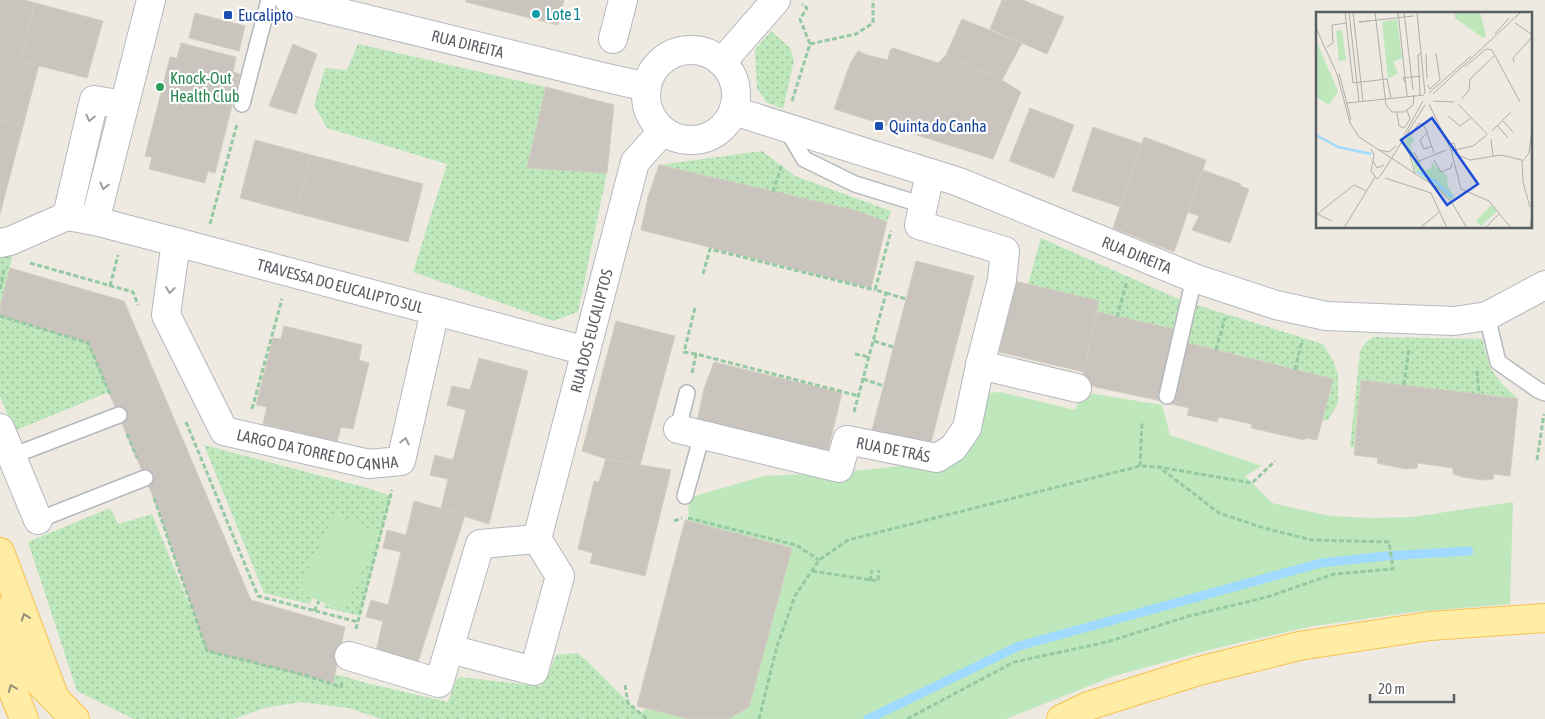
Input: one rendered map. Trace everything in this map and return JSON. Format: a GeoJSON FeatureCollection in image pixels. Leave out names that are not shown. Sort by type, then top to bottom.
{"type":"FeatureCollection","features":[{"type":"Feature","properties":{"kind":"main road"},"geometry":{"type":"LineString","coordinates":[[0,552],[54,696]]}},
{"type":"Feature","properties":{"kind":"main road"},"geometry":{"type":"LineString","coordinates":[[0,612],[30,673],[75,719]]}},
{"type":"Feature","properties":{"kind":"main road"},"geometry":{"type":"LineString","coordinates":[[1061,719],[1088,706],[1199,670],[1300,646],[1430,626],[1545,618]]}},
{"type":"Feature","properties":{"kind":"main road"},"geometry":{"type":"LineString","coordinates":[[0,658],[24,719]]}},
{"type":"Feature","properties":{"kind":"street"},"geometry":{"type":"LineString","coordinates":[[95,221],[151,0]]}},
{"type":"Feature","properties":{"kind":"street","name":"RUA DIREITA"},"geometry":{"type":"LineString","coordinates":[[289,0],[603,78],[647,87]]}},
{"type":"Feature","properties":{"kind":"street"},"geometry":{"type":"LineString","coordinates":[[613,39],[623,0]]}},
{"type":"Feature","properties":{"kind":"street"},"geometry":{"type":"LineString","coordinates":[[722,62],[776,0]]}},
{"type":"Feature","properties":{"kind":"street"},"geometry":{"type":"LineString","coordinates":[[689,50],[704,52],[717,57],[722,62],[728,68],[735,81],[737,96],[734,111],[727,124],[716,133],[704,139],[689,141],[675,138],[663,131],[654,122],[646,99],[647,87],[652,72],[662,61],[674,53],[689,50]]}},
{"type":"Feature","properties":{"kind":"street"},"geometry":{"type":"LineString","coordinates":[[0,243],[10,241],[67,216],[94,100],[124,105]]}},
{"type":"Feature","properties":{"kind":"street","name":"RUA DIREITA"},"geometry":{"type":"LineString","coordinates":[[734,111],[959,182],[1194,278],[1276,305],[1326,316],[1454,321],[1487,316],[1545,285]]}},
{"type":"Feature","properties":{"kind":"street","name":"RUA DOS EUCALIPTOS"},"geometry":{"type":"LineString","coordinates":[[536,539],[635,162],[663,131]]}},
{"type":"Feature","properties":{"kind":"street","name":"RUA DE TRÁS"},"geometry":{"type":"LineString","coordinates":[[690,432],[838,468],[847,440],[937,458],[953,448],[968,428],[980,365],[1002,280],[1005,251],[919,225],[911,202],[930,174]]}},
{"type":"Feature","properties":{"kind":"street","name":"TRAVESSA DO EUCALIPTO SUL"},"geometry":{"type":"LineString","coordinates":[[67,216],[95,221],[204,249],[586,351]]}},
{"type":"Feature","properties":{"kind":"street","name":"LARGO DA TORRE DO CANHA"},"geometry":{"type":"LineString","coordinates":[[176,242],[166,315],[224,431],[370,464],[400,461],[435,310]]}},
{"type":"Feature","properties":{"kind":"street"},"geometry":{"type":"LineString","coordinates":[[980,365],[1077,388]]}},
{"type":"Feature","properties":{"kind":"street"},"geometry":{"type":"LineString","coordinates":[[0,428],[38,520]]}},
{"type":"Feature","properties":{"kind":"street"},"geometry":{"type":"LineString","coordinates":[[349,656],[440,683],[480,544],[536,539],[560,576],[534,672],[450,649]]}},
{"type":"Feature","properties":{"kind":"lane"},"geometry":{"type":"LineString","coordinates":[[242,104],[269,0]]}},
{"type":"Feature","properties":{"kind":"lane"},"geometry":{"type":"LineString","coordinates":[[785,126],[804,160],[855,184],[911,202]]}},
{"type":"Feature","properties":{"kind":"lane"},"geometry":{"type":"LineString","coordinates":[[1167,396],[1194,278]]}},
{"type":"Feature","properties":{"kind":"lane"},"geometry":{"type":"LineString","coordinates":[[1487,316],[1498,362],[1545,393]]}},
{"type":"Feature","properties":{"kind":"lane"},"geometry":{"type":"LineString","coordinates":[[685,496],[690,432],[687,393]]}},
{"type":"Feature","properties":{"kind":"lane"},"geometry":{"type":"LineString","coordinates":[[12,456],[118,415]]}},
{"type":"Feature","properties":{"kind":"lane"},"geometry":{"type":"LineString","coordinates":[[38,520],[145,478]]}},
{"type":"Feature","properties":{"kind":"path"},"geometry":{"type":"LineString","coordinates":[[785,126],[810,44],[800,19],[807,8],[796,0]]}},
{"type":"Feature","properties":{"kind":"path"},"geometry":{"type":"LineString","coordinates":[[810,44],[856,34],[873,23],[873,0]]}},
{"type":"Feature","properties":{"kind":"path"},"geometry":{"type":"LineString","coordinates":[[204,249],[242,104]]}},
{"type":"Feature","properties":{"kind":"path"},"geometry":{"type":"LineString","coordinates":[[875,290],[911,202]]}},
{"type":"Feature","properties":{"kind":"path"},"geometry":{"type":"LineString","coordinates":[[703,274],[710,249],[906,298]]}},
{"type":"Feature","properties":{"kind":"path"},"geometry":{"type":"LineString","coordinates":[[1117,317],[1135,254]]}},
{"type":"Feature","properties":{"kind":"path"},"geometry":{"type":"LineString","coordinates":[[26,262],[133,292],[140,310]]}},
{"type":"Feature","properties":{"kind":"path"},"geometry":{"type":"LineString","coordinates":[[245,436],[289,272]]}},
{"type":"Feature","properties":{"kind":"path"},"geometry":{"type":"LineString","coordinates":[[1216,350],[1232,291]]}},
{"type":"Feature","properties":{"kind":"path"},"geometry":{"type":"LineString","coordinates":[[847,440],[886,293]]}},
{"type":"Feature","properties":{"kind":"path"},"geometry":{"type":"LineString","coordinates":[[694,308],[684,352],[859,396]]}},
{"type":"Feature","properties":{"kind":"path"},"geometry":{"type":"LineString","coordinates":[[0,316],[88,343],[159,510],[207,651],[304,674],[341,687],[400,461]]}},
{"type":"Feature","properties":{"kind":"path"},"geometry":{"type":"LineString","coordinates":[[1404,386],[1414,320]]}},
{"type":"Feature","properties":{"kind":"path"},"geometry":{"type":"LineString","coordinates":[[874,341],[893,347]]}},
{"type":"Feature","properties":{"kind":"path"},"geometry":{"type":"LineString","coordinates":[[693,366],[696,354]]}},
{"type":"Feature","properties":{"kind":"path"},"geometry":{"type":"LineString","coordinates":[[855,354],[869,357]]}},
{"type":"Feature","properties":{"kind":"path"},"geometry":{"type":"LineString","coordinates":[[863,380],[884,386]]}},
{"type":"Feature","properties":{"kind":"path"},"geometry":{"type":"LineString","coordinates":[[1478,389],[1479,394]]}},
{"type":"Feature","properties":{"kind":"path"},"geometry":{"type":"LineString","coordinates":[[1537,460],[1543,418]]}},
{"type":"Feature","properties":{"kind":"path"},"geometry":{"type":"LineString","coordinates":[[185,419],[258,596],[358,622]]}},
{"type":"Feature","properties":{"kind":"path"},"geometry":{"type":"LineString","coordinates":[[1140,466],[1142,423]]}},
{"type":"Feature","properties":{"kind":"path"},"geometry":{"type":"LineString","coordinates":[[759,719],[777,646],[795,596],[820,560],[848,540],[1140,466],[1160,467],[1252,482],[1275,461]]}},
{"type":"Feature","properties":{"kind":"path"},"geometry":{"type":"LineString","coordinates":[[907,719],[1014,662],[1107,642],[1189,616],[1267,597],[1334,574],[1393,569],[1389,542],[1312,540],[1264,528],[1219,513],[1160,467]]}},
{"type":"Feature","properties":{"kind":"path"},"geometry":{"type":"LineString","coordinates":[[674,521],[686,517],[796,545],[820,560]]}},
{"type":"Feature","properties":{"kind":"path"},"geometry":{"type":"LineString","coordinates":[[870,581],[872,570]]}},
{"type":"Feature","properties":{"kind":"path"},"geometry":{"type":"LineString","coordinates":[[812,571],[878,581],[879,570]]}},
{"type":"Feature","properties":{"kind":"path"},"geometry":{"type":"LineString","coordinates":[[314,611],[319,601]]}},
{"type":"Feature","properties":{"kind":"path"},"geometry":{"type":"LineString","coordinates":[[625,685],[628,702],[647,719]]}},
{"type":"Feature","properties":{"kind":"green space"},"geometry":{"type":"Polygon","coordinates":[[[771,31],[790,48],[794,61],[783,109],[766,102],[757,88],[755,50],[771,31]]]}},
{"type":"Feature","properties":{"kind":"green space"},"geometry":{"type":"Polygon","coordinates":[[[358,44],[546,87],[528,168],[607,173],[578,312],[553,321],[413,272],[447,164],[327,128],[314,105],[325,68],[347,70],[358,44]]]}},
{"type":"Feature","properties":{"kind":"green space"},"geometry":{"type":"Polygon","coordinates":[[[762,151],[795,176],[891,211],[887,222],[774,192],[659,165],[762,151]]]}},
{"type":"Feature","properties":{"kind":"green space"},"geometry":{"type":"Polygon","coordinates":[[[1041,238],[1183,301],[1178,330],[1097,312],[1099,301],[1028,284],[1041,238]]]}},
{"type":"Feature","properties":{"kind":"green space"},"geometry":{"type":"Polygon","coordinates":[[[13,254],[0,307],[0,255],[13,254]]]}},
{"type":"Feature","properties":{"kind":"green space"},"geometry":{"type":"Polygon","coordinates":[[[1190,303],[1323,344],[1333,361],[1338,375],[1338,403],[1328,420],[1322,421],[1333,379],[1180,341],[1190,303]]]}},
{"type":"Feature","properties":{"kind":"green space"},"geometry":{"type":"Polygon","coordinates":[[[0,316],[88,343],[109,392],[14,431],[0,396],[0,316]]]}},
{"type":"Feature","properties":{"kind":"green space"},"geometry":{"type":"Polygon","coordinates":[[[1373,337],[1482,339],[1490,368],[1503,385],[1518,399],[1361,380],[1354,447],[1350,447],[1360,351],[1366,342],[1373,337]]]}},
{"type":"Feature","properties":{"kind":"green space"},"geometry":{"type":"Polygon","coordinates":[[[1000,392],[1075,410],[1082,392],[1162,405],[1170,435],[1262,466],[1245,476],[1272,503],[1330,516],[1412,517],[1513,502],[1510,604],[1413,612],[1308,627],[1213,649],[1114,676],[1006,719],[729,719],[749,707],[792,548],[689,521],[688,498],[764,476],[834,473],[958,460],[981,401],[989,393],[1000,392]]]}},
{"type":"Feature","properties":{"kind":"green space"},"geometry":{"type":"Polygon","coordinates":[[[204,445],[364,487],[391,496],[360,616],[323,607],[325,604],[343,611],[298,591],[313,598],[310,604],[264,593],[204,445]]]}},
{"type":"Feature","properties":{"kind":"green space"},"geometry":{"type":"Polygon","coordinates":[[[110,508],[118,524],[152,514],[208,651],[343,676],[448,702],[456,680],[460,677],[540,686],[546,680],[556,655],[577,653],[640,714],[633,719],[382,719],[348,708],[301,702],[264,708],[234,719],[134,719],[77,691],[28,542],[110,508]]]}},
{"type":"Feature","properties":{"kind":"green space"},"geometry":{"type":"Polygon","coordinates":[[[335,513],[380,534],[343,611],[298,591],[335,513]]]}},
{"type":"Feature","properties":{"kind":"green space"},"geometry":{"type":"Polygon","coordinates":[[[647,708],[689,719],[633,719],[647,708]]]}},
{"type":"Feature","properties":{"kind":"building"},"geometry":{"type":"Polygon","coordinates":[[[0,0],[25,0],[35,3],[20,61],[39,65],[23,126],[0,120],[0,0]]]}},
{"type":"Feature","properties":{"kind":"building","name":"Lote 1"},"geometry":{"type":"Polygon","coordinates":[[[466,0],[564,0],[558,25],[466,2],[466,0]]]}},
{"type":"Feature","properties":{"kind":"building"},"geometry":{"type":"Polygon","coordinates":[[[1002,0],[1023,0],[1064,17],[1047,54],[990,29],[1002,0]]]}},
{"type":"Feature","properties":{"kind":"building"},"geometry":{"type":"Polygon","coordinates":[[[35,3],[103,21],[87,78],[20,61],[35,3]]]}},
{"type":"Feature","properties":{"kind":"building"},"geometry":{"type":"Polygon","coordinates":[[[195,13],[245,26],[239,51],[189,38],[195,13]]]}},
{"type":"Feature","properties":{"kind":"building"},"geometry":{"type":"Polygon","coordinates":[[[962,19],[1022,43],[1002,80],[946,55],[962,19]]]}},
{"type":"Feature","properties":{"kind":"building"},"geometry":{"type":"Polygon","coordinates":[[[181,43],[236,57],[233,72],[240,74],[215,173],[208,171],[205,183],[149,169],[152,157],[145,156],[170,57],[177,58],[181,43]]]}},
{"type":"Feature","properties":{"kind":"building"},"geometry":{"type":"Polygon","coordinates":[[[293,44],[317,54],[296,114],[269,106],[293,44]]]}},
{"type":"Feature","properties":{"kind":"building"},"geometry":{"type":"Polygon","coordinates":[[[893,48],[938,63],[946,55],[1002,80],[1021,92],[993,159],[834,109],[850,64],[858,51],[888,60],[890,50],[893,48]]]}},
{"type":"Feature","properties":{"kind":"building"},"geometry":{"type":"Polygon","coordinates":[[[546,87],[614,105],[607,173],[527,168],[546,87]]]}},
{"type":"Feature","properties":{"kind":"building"},"geometry":{"type":"Polygon","coordinates":[[[1030,108],[1074,125],[1054,178],[1009,161],[1030,108]]]}},
{"type":"Feature","properties":{"kind":"building"},"geometry":{"type":"Polygon","coordinates":[[[0,120],[23,126],[0,214],[0,120]]]}},
{"type":"Feature","properties":{"kind":"building"},"geometry":{"type":"Polygon","coordinates":[[[1093,127],[1142,144],[1121,207],[1072,191],[1093,127]]]}},
{"type":"Feature","properties":{"kind":"building"},"geometry":{"type":"Polygon","coordinates":[[[1144,137],[1206,160],[1174,252],[1113,228],[1144,137]]]}},
{"type":"Feature","properties":{"kind":"building"},"geometry":{"type":"Polygon","coordinates":[[[255,140],[311,155],[296,213],[240,198],[255,140]]]}},
{"type":"Feature","properties":{"kind":"building"},"geometry":{"type":"Polygon","coordinates":[[[311,155],[423,184],[408,242],[296,213],[311,155]]]}},
{"type":"Feature","properties":{"kind":"building"},"geometry":{"type":"Polygon","coordinates":[[[659,165],[854,210],[887,222],[871,288],[641,230],[648,197],[659,165]]]}},
{"type":"Feature","properties":{"kind":"building"},"geometry":{"type":"Polygon","coordinates":[[[1203,170],[1241,184],[1240,186],[1249,189],[1230,243],[1192,230],[1199,216],[1188,212],[1203,170]]]}},
{"type":"Feature","properties":{"kind":"building"},"geometry":{"type":"Polygon","coordinates":[[[916,261],[974,276],[929,450],[871,434],[916,261]]]}},
{"type":"Feature","properties":{"kind":"building"},"geometry":{"type":"Polygon","coordinates":[[[10,268],[124,301],[251,600],[345,627],[333,683],[207,651],[159,511],[88,343],[0,316],[0,307],[10,268]]]}},
{"type":"Feature","properties":{"kind":"building"},"geometry":{"type":"Polygon","coordinates":[[[1015,281],[1099,301],[1084,372],[999,352],[1015,281]]]}},
{"type":"Feature","properties":{"kind":"building"},"geometry":{"type":"Polygon","coordinates":[[[1097,312],[1178,330],[1162,401],[1081,384],[1097,312]]]}},
{"type":"Feature","properties":{"kind":"building"},"geometry":{"type":"Polygon","coordinates":[[[616,321],[675,336],[640,465],[606,459],[582,451],[616,321]]]}},
{"type":"Feature","properties":{"kind":"building"},"geometry":{"type":"Polygon","coordinates":[[[284,326],[362,345],[359,360],[369,363],[353,429],[341,427],[337,442],[263,424],[267,407],[256,405],[273,338],[281,339],[284,326]]]}},
{"type":"Feature","properties":{"kind":"building"},"geometry":{"type":"Polygon","coordinates":[[[1180,341],[1333,379],[1317,440],[1305,438],[1304,440],[1251,428],[1252,424],[1219,417],[1217,422],[1187,415],[1189,408],[1167,403],[1180,341]]]}},
{"type":"Feature","properties":{"kind":"building"},"geometry":{"type":"Polygon","coordinates":[[[479,358],[528,371],[489,524],[441,509],[448,479],[430,475],[435,455],[453,460],[466,410],[447,405],[452,386],[470,390],[479,358]]]}},
{"type":"Feature","properties":{"kind":"building"},"geometry":{"type":"Polygon","coordinates":[[[714,362],[842,393],[827,454],[697,421],[704,389],[714,362]]]}},
{"type":"Feature","properties":{"kind":"building"},"geometry":{"type":"Polygon","coordinates":[[[1361,380],[1518,399],[1510,476],[1494,474],[1493,479],[1481,480],[1453,474],[1453,468],[1418,463],[1417,468],[1405,469],[1377,463],[1378,458],[1354,455],[1361,380]]]}},
{"type":"Feature","properties":{"kind":"building"},"geometry":{"type":"Polygon","coordinates":[[[606,459],[671,470],[645,576],[590,563],[593,553],[578,549],[594,481],[599,482],[606,459]]]}},
{"type":"Feature","properties":{"kind":"building"},"geometry":{"type":"Polygon","coordinates":[[[414,501],[465,515],[418,662],[376,651],[383,621],[366,617],[371,600],[388,605],[401,552],[383,548],[387,530],[406,535],[414,501]]]}},
{"type":"Feature","properties":{"kind":"building"},"geometry":{"type":"Polygon","coordinates":[[[685,520],[792,548],[749,707],[729,719],[689,719],[637,706],[685,520]]]}},
{"type":"Feature","properties":{"kind":"waterway"},"geometry":{"type":"LineString","coordinates":[[868,719],[1019,646],[1321,563],[1386,556],[1469,551]]}},
{"type":"Feature","properties":{"kind":"place","name":"Lote 1"},"geometry":{"type":"Point","coordinates":[536,14]}},
{"type":"Feature","properties":{"kind":"place","name":"Eucalipto"},"geometry":{"type":"Point","coordinates":[228,15]}},
{"type":"Feature","properties":{"kind":"place","name":"Knock-Out Health Club"},"geometry":{"type":"Point","coordinates":[160,87]}},
{"type":"Feature","properties":{"kind":"place","name":"Quinta do Canha"},"geometry":{"type":"Point","coordinates":[879,126]}}]}
